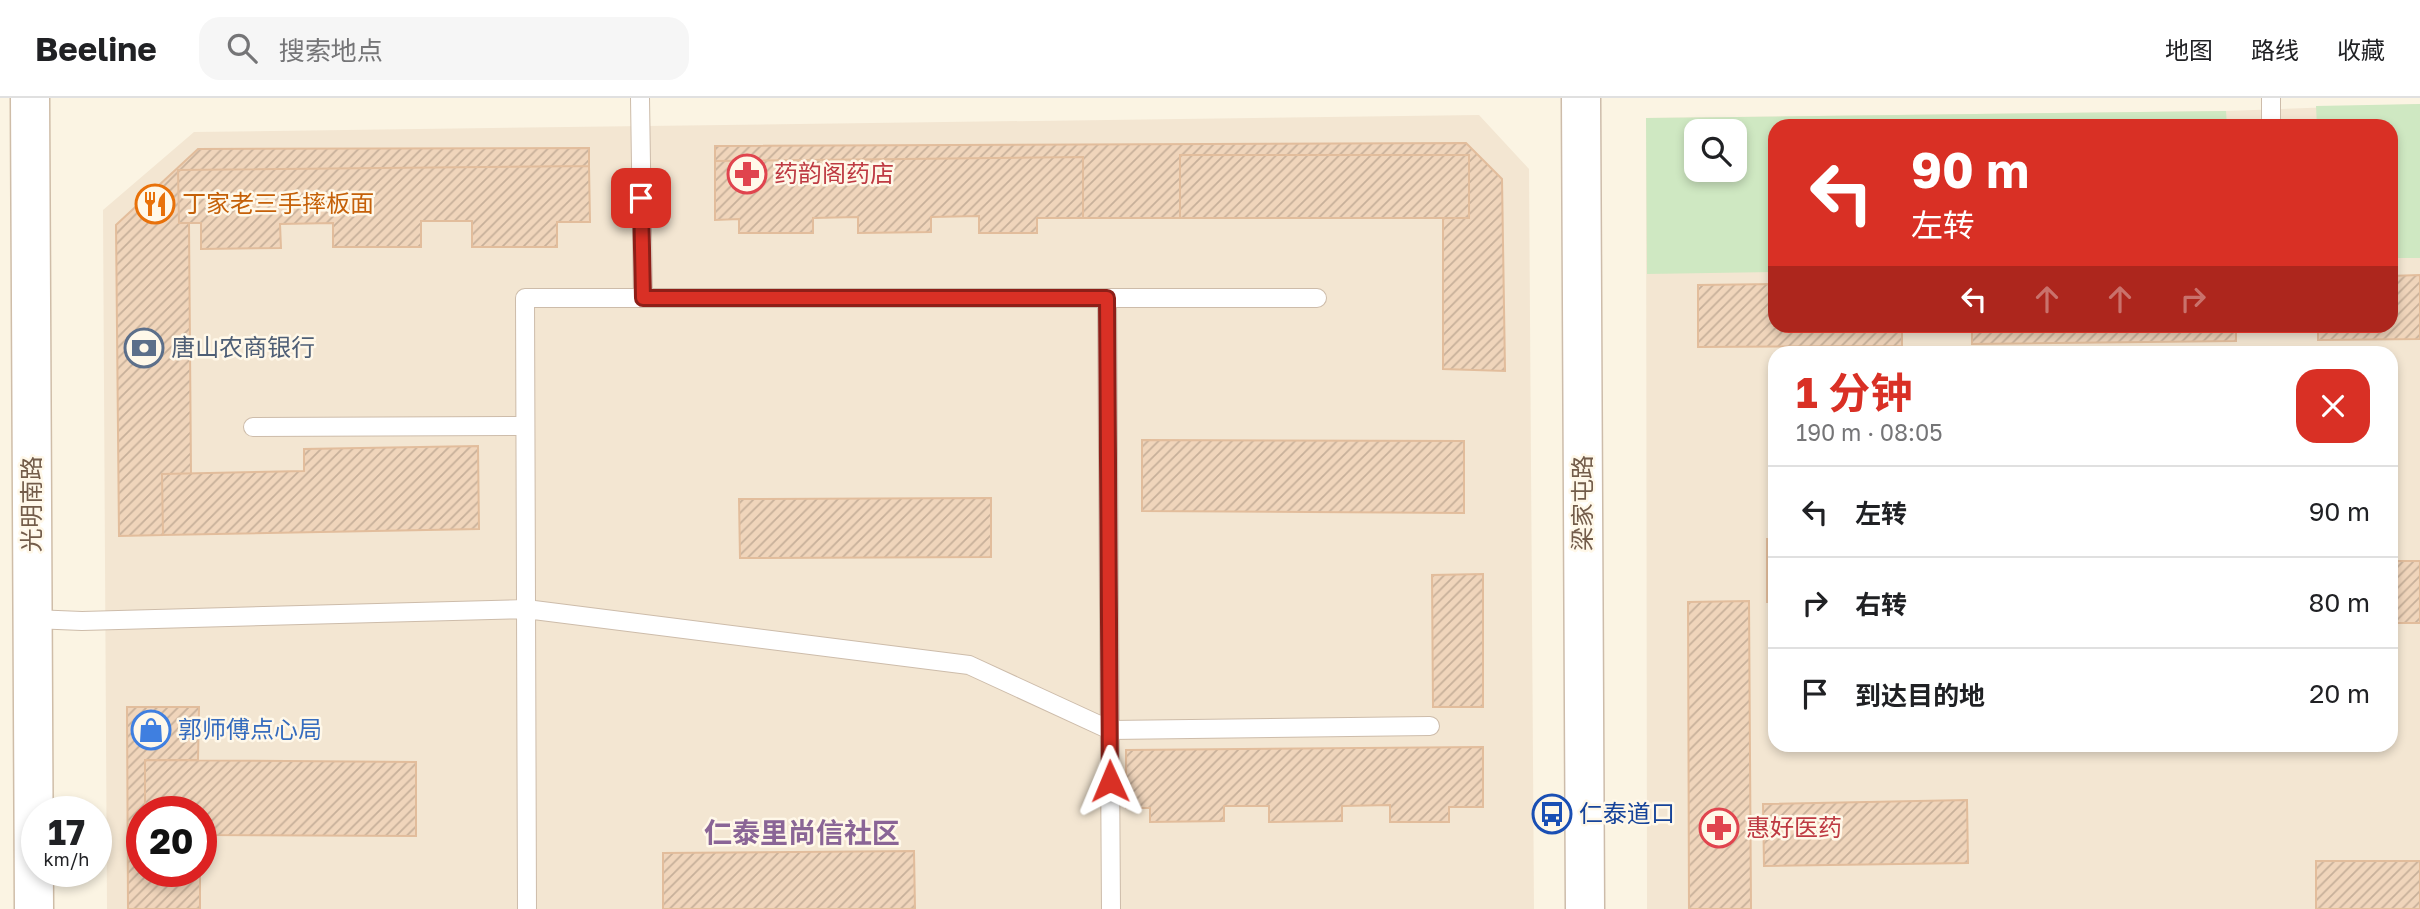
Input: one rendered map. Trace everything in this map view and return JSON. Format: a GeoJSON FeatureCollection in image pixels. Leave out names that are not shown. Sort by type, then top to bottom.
{"type":"FeatureCollection","features":[{"type":"Feature","properties":{"kind":"main road","name":"光明南路"},"geometry":{"type":"LineString","coordinates":[[30,98],[34,909]]}},
{"type":"Feature","properties":{"kind":"main road","name":"梁家屯路"},"geometry":{"type":"LineString","coordinates":[[1581,98],[1585,909]]}},
{"type":"Feature","properties":{"kind":"lane"},"geometry":{"type":"LineString","coordinates":[[640,98],[643,298]]}},
{"type":"Feature","properties":{"kind":"lane"},"geometry":{"type":"LineString","coordinates":[[2271,98],[2272,119]]}},
{"type":"Feature","properties":{"kind":"lane"},"geometry":{"type":"LineString","coordinates":[[527,909],[525,298],[1317,298]]}},
{"type":"Feature","properties":{"kind":"lane"},"geometry":{"type":"LineString","coordinates":[[1107,298],[1111,909]]}},
{"type":"Feature","properties":{"kind":"lane"},"geometry":{"type":"LineString","coordinates":[[253,427],[526,426]]}},
{"type":"Feature","properties":{"kind":"lane"},"geometry":{"type":"LineString","coordinates":[[33,619],[82,621],[526,609],[969,665],[1110,730],[1430,726]]}},
{"type":"Feature","properties":{"kind":"shaded area"},"geometry":{"type":"Polygon","coordinates":[[[2420,104],[2420,909],[1647,909],[1646,118],[2226,111],[2420,104]]]}},
{"type":"Feature","properties":{"kind":"shaded area"},"geometry":{"type":"Polygon","coordinates":[[[1479,115],[1529,169],[1534,909],[107,909],[107,887],[112,887],[112,796],[106,796],[103,210],[194,132],[1479,115]]]}},
{"type":"Feature","properties":{"kind":"green space"},"geometry":{"type":"Polygon","coordinates":[[[2420,104],[2420,258],[2398,258],[2398,119],[2317,119],[2316,106],[2420,104]]]}},
{"type":"Feature","properties":{"kind":"green space"},"geometry":{"type":"Polygon","coordinates":[[[2226,111],[2227,119],[1768,119],[1768,272],[1647,274],[1646,118],[2226,111]]]}},
{"type":"Feature","properties":{"kind":"building"},"geometry":{"type":"Polygon","coordinates":[[[1466,143],[1502,179],[1505,371],[1443,369],[1443,218],[1469,218],[1469,155],[1180,155],[1180,218],[1083,218],[1083,157],[715,161],[715,146],[1466,143]]]}},
{"type":"Feature","properties":{"kind":"building"},"geometry":{"type":"Polygon","coordinates":[[[589,148],[589,166],[178,170],[179,223],[189,223],[191,474],[162,474],[163,535],[119,536],[116,225],[198,149],[589,148]]]}},
{"type":"Feature","properties":{"kind":"building"},"geometry":{"type":"Polygon","coordinates":[[[1180,155],[1469,155],[1469,218],[1180,218],[1180,155]]]}},
{"type":"Feature","properties":{"kind":"building"},"geometry":{"type":"Polygon","coordinates":[[[1083,157],[1083,218],[1037,218],[1037,233],[979,233],[979,216],[931,217],[931,232],[858,233],[858,217],[813,218],[813,233],[739,233],[739,219],[715,220],[715,161],[1083,157]]]}},
{"type":"Feature","properties":{"kind":"building"},"geometry":{"type":"Polygon","coordinates":[[[589,166],[590,222],[557,222],[557,247],[472,247],[472,221],[421,221],[421,247],[333,247],[333,223],[280,224],[281,248],[201,249],[201,223],[179,223],[178,170],[589,166]]]}},
{"type":"Feature","properties":{"kind":"building"},"geometry":{"type":"Polygon","coordinates":[[[2420,275],[2420,339],[2318,340],[2318,333],[2398,333],[2398,276],[2420,275]]]}},
{"type":"Feature","properties":{"kind":"building"},"geometry":{"type":"Polygon","coordinates":[[[1768,284],[1768,333],[1902,333],[1902,346],[1698,347],[1698,285],[1768,284]]]}},
{"type":"Feature","properties":{"kind":"building"},"geometry":{"type":"Polygon","coordinates":[[[1972,333],[2236,333],[2236,341],[1972,344],[1972,333]]]}},
{"type":"Feature","properties":{"kind":"building"},"geometry":{"type":"Polygon","coordinates":[[[1142,440],[1464,441],[1464,513],[1142,511],[1142,440]]]}},
{"type":"Feature","properties":{"kind":"building"},"geometry":{"type":"Polygon","coordinates":[[[478,446],[479,529],[163,535],[162,474],[304,471],[304,449],[478,446]]]}},
{"type":"Feature","properties":{"kind":"building"},"geometry":{"type":"Polygon","coordinates":[[[991,498],[991,557],[740,558],[739,499],[991,498]]]}},
{"type":"Feature","properties":{"kind":"building"},"geometry":{"type":"Polygon","coordinates":[[[1767,539],[1768,539],[1768,602],[1767,539]]]}},
{"type":"Feature","properties":{"kind":"building"},"geometry":{"type":"Polygon","coordinates":[[[2398,561],[2420,561],[2420,623],[2398,623],[2398,561]]]}},
{"type":"Feature","properties":{"kind":"building"},"geometry":{"type":"Polygon","coordinates":[[[1483,574],[1483,707],[1433,707],[1432,575],[1483,574]]]}},
{"type":"Feature","properties":{"kind":"building"},"geometry":{"type":"Polygon","coordinates":[[[1749,601],[1751,909],[1689,909],[1688,602],[1749,601]]]}},
{"type":"Feature","properties":{"kind":"building"},"geometry":{"type":"Polygon","coordinates":[[[127,707],[199,707],[198,760],[145,760],[145,796],[127,796],[127,707]]]}},
{"type":"Feature","properties":{"kind":"building"},"geometry":{"type":"Polygon","coordinates":[[[1483,747],[1483,807],[1449,807],[1449,822],[1390,822],[1390,805],[1342,806],[1342,821],[1269,822],[1269,806],[1224,806],[1224,821],[1150,822],[1150,808],[1126,808],[1126,750],[1483,747]]]}},
{"type":"Feature","properties":{"kind":"building"},"geometry":{"type":"Polygon","coordinates":[[[145,760],[416,762],[416,836],[217,835],[217,796],[145,796],[145,760]]]}},
{"type":"Feature","properties":{"kind":"building"},"geometry":{"type":"Polygon","coordinates":[[[1967,800],[1968,863],[1764,866],[1763,804],[1967,800]]]}},
{"type":"Feature","properties":{"kind":"building"},"geometry":{"type":"Polygon","coordinates":[[[914,851],[915,909],[663,909],[663,853],[914,851]]]}},
{"type":"Feature","properties":{"kind":"building"},"geometry":{"type":"Polygon","coordinates":[[[2316,861],[2420,861],[2420,909],[2316,909],[2316,861]]]}},
{"type":"Feature","properties":{"kind":"building"},"geometry":{"type":"Polygon","coordinates":[[[128,887],[200,887],[200,909],[128,909],[128,887]]]}},
{"type":"Feature","properties":{"kind":"place","name":"药韵阁药店"},"geometry":{"type":"Point","coordinates":[747,174]}},
{"type":"Feature","properties":{"kind":"place","name":"丁家老三手摔板面"},"geometry":{"type":"Point","coordinates":[155,204]}},
{"type":"Feature","properties":{"kind":"place","name":"唐山农商银行"},"geometry":{"type":"Point","coordinates":[144,348]}},
{"type":"Feature","properties":{"kind":"place","name":"郭师傅点心局"},"geometry":{"type":"Point","coordinates":[151,730]}},
{"type":"Feature","properties":{"kind":"place","name":"仁泰道口"},"geometry":{"type":"Point","coordinates":[1552,814]}},
{"type":"Feature","properties":{"kind":"place","name":"惠好医药"},"geometry":{"type":"Point","coordinates":[1719,828]}},
{"type":"Feature","properties":{"kind":"district","name":"仁泰里尚信社区"},"geometry":{"type":"Point","coordinates":[802,833]}},
{"type":"Feature","properties":{"kind":"route"},"geometry":{"type":"LineString","coordinates":[[641,198],[643,298],[1107,298],[1110,781]]}}]}
